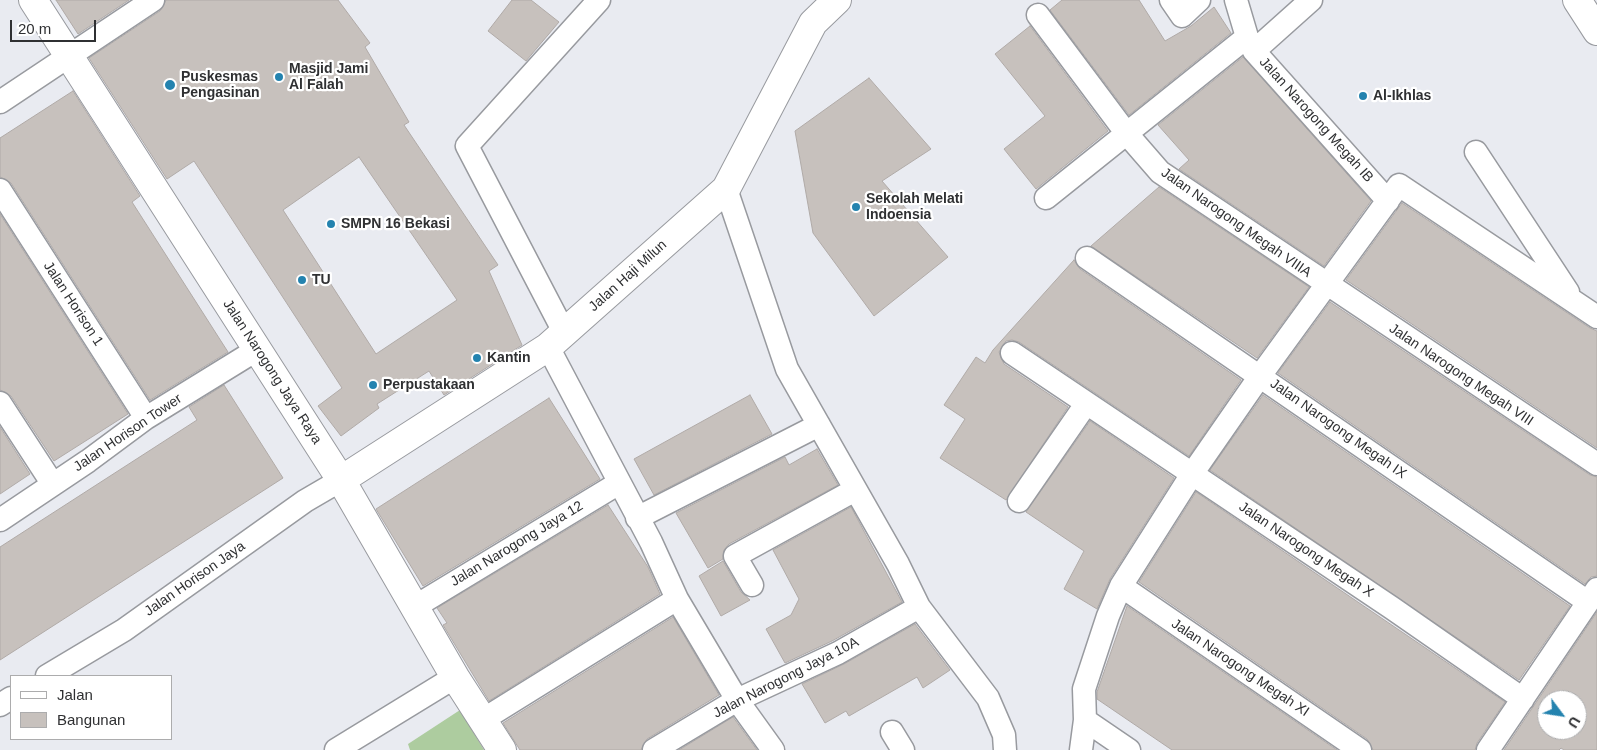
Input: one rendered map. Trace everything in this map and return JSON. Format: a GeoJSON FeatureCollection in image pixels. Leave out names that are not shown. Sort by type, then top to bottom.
{"type":"FeatureCollection","features":[{"type":"Feature","properties":{"kind":"street","name":"Jalan Narogong Jaya Raya"},"geometry":{"type":"LineString","coordinates":[[33,0],[341,480],[416,606],[455,677],[484,719],[502,750]]}},
{"type":"Feature","properties":{"kind":"street"},"geometry":{"type":"LineString","coordinates":[[0,102],[34,78],[69,58],[152,0]]}},
{"type":"Feature","properties":{"kind":"street"},"geometry":{"type":"LineString","coordinates":[[599,0],[467,146],[619,483],[677,599],[737,700],[773,750]]}},
{"type":"Feature","properties":{"kind":"street","name":"Jalan Haji Milun"},"geometry":{"type":"LineString","coordinates":[[341,480],[556,340],[726,190],[813,23],[837,0]]}},
{"type":"Feature","properties":{"kind":"street"},"geometry":{"type":"LineString","coordinates":[[1171,0],[1182,16],[1199,0]]}},
{"type":"Feature","properties":{"kind":"street"},"geometry":{"type":"LineString","coordinates":[[1236,0],[1250,44]]}},
{"type":"Feature","properties":{"kind":"street"},"geometry":{"type":"LineString","coordinates":[[1046,198],[1127,134],[1311,0]]}},
{"type":"Feature","properties":{"kind":"street"},"geometry":{"type":"LineString","coordinates":[[1577,0],[1597,32]]}},
{"type":"Feature","properties":{"kind":"street","name":"Jalan Narogong Megah VIIIA"},"geometry":{"type":"LineString","coordinates":[[1038,15],[1127,134],[1160,172],[1172,182],[1326,285]]}},
{"type":"Feature","properties":{"kind":"street","name":"Jalan Narogong Megah IB"},"geometry":{"type":"LineString","coordinates":[[1250,44],[1388,201]]}},
{"type":"Feature","properties":{"kind":"street"},"geometry":{"type":"LineString","coordinates":[[1476,152],[1574,301]]}},
{"type":"Feature","properties":{"kind":"street"},"geometry":{"type":"LineString","coordinates":[[1081,750],[1085,720],[1084,689],[1108,616],[1121,586],[1192,474],[1260,376],[1399,185],[1597,317]]}},
{"type":"Feature","properties":{"kind":"street","name":"Jalan Horison 1"},"geometry":{"type":"LineString","coordinates":[[0,190],[146,418]]}},
{"type":"Feature","properties":{"kind":"street"},"geometry":{"type":"LineString","coordinates":[[726,190],[787,369],[898,564],[919,607],[988,698],[1004,735],[1005,750]]}},
{"type":"Feature","properties":{"kind":"street","name":"Jalan Narogong Megah IX"},"geometry":{"type":"LineString","coordinates":[[1087,258],[1260,376],[1593,596]]}},
{"type":"Feature","properties":{"kind":"street","name":"Jalan Narogong Megah VIII"},"geometry":{"type":"LineString","coordinates":[[1326,285],[1597,464]]}},
{"type":"Feature","properties":{"kind":"street","name":"Jalan Horison Tower"},"geometry":{"type":"LineString","coordinates":[[0,520],[88,461],[146,418],[258,349]]}},
{"type":"Feature","properties":{"kind":"street","name":"Jalan Narogong Megah X"},"geometry":{"type":"LineString","coordinates":[[1012,353],[1523,699]]}},
{"type":"Feature","properties":{"kind":"street"},"geometry":{"type":"LineString","coordinates":[[0,403],[52,484]]}},
{"type":"Feature","properties":{"kind":"street"},"geometry":{"type":"LineString","coordinates":[[1020,501],[1086,404]]}},
{"type":"Feature","properties":{"kind":"street"},"geometry":{"type":"LineString","coordinates":[[638,518],[818,425]]}},
{"type":"Feature","properties":{"kind":"street","name":"Jalan Horison Jaya"},"geometry":{"type":"LineString","coordinates":[[49,675],[124,630],[306,501],[341,480]]}},
{"type":"Feature","properties":{"kind":"street","name":"Jalan Narogong Jaya 12"},"geometry":{"type":"LineString","coordinates":[[416,606],[619,483]]}},
{"type":"Feature","properties":{"kind":"street"},"geometry":{"type":"LineString","coordinates":[[752,586],[735,556],[855,490]]}},
{"type":"Feature","properties":{"kind":"street","name":"Jalan Narogong Megah XI"},"geometry":{"type":"LineString","coordinates":[[1121,586],[1360,750]]}},
{"type":"Feature","properties":{"kind":"street"},"geometry":{"type":"LineString","coordinates":[[1488,750],[1593,596]]}},
{"type":"Feature","properties":{"kind":"street"},"geometry":{"type":"LineString","coordinates":[[484,719],[677,599]]}},
{"type":"Feature","properties":{"kind":"street","name":"Jalan Narogong Jaya 10A"},"geometry":{"type":"LineString","coordinates":[[654,750],[737,700],[838,653],[919,607]]}},
{"type":"Feature","properties":{"kind":"street"},"geometry":{"type":"LineString","coordinates":[[336,750],[362,744],[455,677]]}},
{"type":"Feature","properties":{"kind":"street"},"geometry":{"type":"LineString","coordinates":[[1085,720],[1129,750]]}},
{"type":"Feature","properties":{"kind":"green space"},"geometry":{"type":"Polygon","coordinates":[[[460,710],[484,750],[410,750],[408,744],[460,710]]]}},
{"type":"Feature","properties":{"kind":"building"},"geometry":{"type":"Polygon","coordinates":[[[56,0],[129,0],[78,34],[56,0]]]}},
{"type":"Feature","properties":{"kind":"building"},"geometry":{"type":"Polygon","coordinates":[[[166,0],[338,0],[370,43],[365,47],[409,122],[404,125],[498,265],[489,271],[522,345],[444,395],[429,371],[377,404],[379,408],[341,436],[318,406],[342,388],[194,161],[167,179],[89,58],[160,11],[166,0]],[[359,157],[283,210],[376,354],[457,300],[359,157]]]}},
{"type":"Feature","properties":{"kind":"building"},"geometry":{"type":"Polygon","coordinates":[[[512,0],[531,0],[559,22],[526,61],[488,31],[512,0]]]}},
{"type":"Feature","properties":{"kind":"building"},"geometry":{"type":"Polygon","coordinates":[[[1062,0],[1139,0],[1165,41],[1191,26],[1214,7],[1231,33],[1129,115],[1050,10],[1062,0]]]}},
{"type":"Feature","properties":{"kind":"building"},"geometry":{"type":"Polygon","coordinates":[[[1030,26],[1108,131],[1036,189],[1004,149],[1045,116],[995,54],[1030,26]]]}},
{"type":"Feature","properties":{"kind":"building"},"geometry":{"type":"Polygon","coordinates":[[[1243,57],[1371,201],[1324,266],[1179,169],[1189,160],[1158,125],[1243,57]]]}},
{"type":"Feature","properties":{"kind":"building","name":"Sekolah Melati Indoensia"},"geometry":{"type":"Polygon","coordinates":[[[869,78],[931,149],[882,181],[948,257],[874,316],[813,233],[795,131],[869,78]]]}},
{"type":"Feature","properties":{"kind":"building"},"geometry":{"type":"Polygon","coordinates":[[[73,91],[140,196],[132,202],[228,352],[150,400],[11,183],[0,177],[0,138],[73,91]]]}},
{"type":"Feature","properties":{"kind":"building"},"geometry":{"type":"Polygon","coordinates":[[[1159,187],[1309,287],[1257,358],[1091,246],[1159,187]]]}},
{"type":"Feature","properties":{"kind":"building"},"geometry":{"type":"Polygon","coordinates":[[[1402,203],[1597,331],[1597,448],[1346,280],[1402,203]]]}},
{"type":"Feature","properties":{"kind":"building"},"geometry":{"type":"Polygon","coordinates":[[[0,214],[128,414],[54,461],[11,396],[0,390],[0,214]]]}},
{"type":"Feature","properties":{"kind":"building"},"geometry":{"type":"Polygon","coordinates":[[[1074,260],[1080,269],[1241,380],[1189,456],[1019,342],[1006,341],[999,352],[1004,364],[1068,407],[1006,500],[940,458],[965,419],[944,405],[976,357],[985,363],[993,350],[1074,260]]]}},
{"type":"Feature","properties":{"kind":"building"},"geometry":{"type":"Polygon","coordinates":[[[1330,302],[1590,475],[1597,477],[1597,576],[1591,577],[1585,584],[1278,373],[1330,302]]]}},
{"type":"Feature","properties":{"kind":"building"},"geometry":{"type":"Polygon","coordinates":[[[224,385],[283,478],[0,660],[0,547],[197,420],[189,407],[224,385]]]}},
{"type":"Feature","properties":{"kind":"building"},"geometry":{"type":"Polygon","coordinates":[[[750,395],[772,434],[654,495],[634,459],[750,395]]]}},
{"type":"Feature","properties":{"kind":"building"},"geometry":{"type":"Polygon","coordinates":[[[1263,395],[1570,606],[1519,680],[1210,470],[1263,395]]]}},
{"type":"Feature","properties":{"kind":"building"},"geometry":{"type":"Polygon","coordinates":[[[549,398],[600,479],[423,586],[376,509],[549,398]]]}},
{"type":"Feature","properties":{"kind":"building"},"geometry":{"type":"Polygon","coordinates":[[[1090,421],[1174,478],[1110,579],[1097,609],[1064,589],[1084,551],[1026,512],[1090,421]]]}},
{"type":"Feature","properties":{"kind":"building"},"geometry":{"type":"Polygon","coordinates":[[[0,427],[30,474],[0,494],[0,427]]]}},
{"type":"Feature","properties":{"kind":"building"},"geometry":{"type":"Polygon","coordinates":[[[817,449],[838,485],[729,544],[724,550],[723,559],[708,568],[676,513],[785,457],[789,465],[817,449]]]}},
{"type":"Feature","properties":{"kind":"building"},"geometry":{"type":"Polygon","coordinates":[[[1196,492],[1505,702],[1477,743],[1475,750],[1373,750],[1367,739],[1139,582],[1196,492]]]}},
{"type":"Feature","properties":{"kind":"building"},"geometry":{"type":"Polygon","coordinates":[[[608,505],[648,567],[660,594],[489,701],[443,625],[447,623],[437,608],[608,505]]]}},
{"type":"Feature","properties":{"kind":"building"},"geometry":{"type":"Polygon","coordinates":[[[851,507],[902,602],[832,641],[785,663],[766,629],[791,615],[799,599],[773,550],[851,507]]]}},
{"type":"Feature","properties":{"kind":"building"},"geometry":{"type":"Polygon","coordinates":[[[723,561],[741,592],[750,600],[721,616],[699,576],[723,561]]]}},
{"type":"Feature","properties":{"kind":"building"},"geometry":{"type":"Polygon","coordinates":[[[1127,606],[1337,750],[1172,750],[1097,699],[1097,692],[1127,606]]]}},
{"type":"Feature","properties":{"kind":"building"},"geometry":{"type":"Polygon","coordinates":[[[1597,612],[1597,750],[1564,750],[1561,748],[1559,750],[1504,750],[1537,701],[1537,740],[1587,740],[1587,690],[1544,690],[1597,612]]]}},
{"type":"Feature","properties":{"kind":"building"},"geometry":{"type":"Polygon","coordinates":[[[673,617],[719,695],[647,739],[641,750],[520,750],[503,723],[673,617]]]}},
{"type":"Feature","properties":{"kind":"building"},"geometry":{"type":"Polygon","coordinates":[[[915,624],[950,670],[923,688],[917,677],[849,716],[846,711],[825,723],[802,684],[844,664],[915,624]]]}},
{"type":"Feature","properties":{"kind":"building"},"geometry":{"type":"Polygon","coordinates":[[[733,717],[757,750],[679,750],[733,717]]]}},
{"type":"Feature","properties":{"kind":"place","name":"Masjid Jami Al Falah"},"geometry":{"type":"Point","coordinates":[279,77]}},
{"type":"Feature","properties":{"kind":"place","name":"Puskesmas Pengasinan"},"geometry":{"type":"Point","coordinates":[170,85]}},
{"type":"Feature","properties":{"kind":"place","name":"Al-Ikhlas"},"geometry":{"type":"Point","coordinates":[1363,96]}},
{"type":"Feature","properties":{"kind":"place","name":"Sekolah Melati Indoensia"},"geometry":{"type":"Point","coordinates":[856,207]}},
{"type":"Feature","properties":{"kind":"place","name":"SMPN 16 Bekasi"},"geometry":{"type":"Point","coordinates":[331,224]}},
{"type":"Feature","properties":{"kind":"place","name":"TU"},"geometry":{"type":"Point","coordinates":[302,280]}},
{"type":"Feature","properties":{"kind":"place","name":"Kantin"},"geometry":{"type":"Point","coordinates":[477,358]}},
{"type":"Feature","properties":{"kind":"place","name":"Perpustakaan"},"geometry":{"type":"Point","coordinates":[373,385]}}]}
